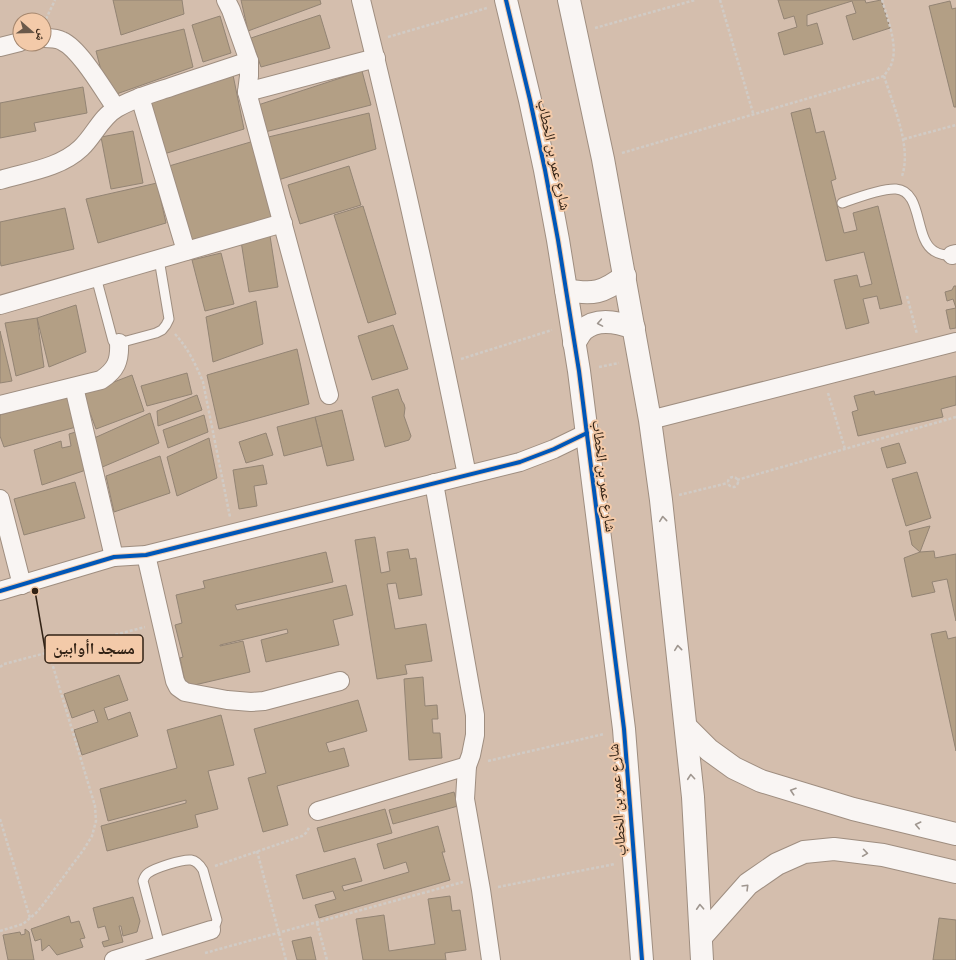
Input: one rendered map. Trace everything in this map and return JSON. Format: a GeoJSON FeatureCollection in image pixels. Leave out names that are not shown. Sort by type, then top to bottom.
{"type":"FeatureCollection","features":[{"type":"Feature","properties":{"kind":"street"},"geometry":{"type":"LineString","coordinates":[[226,0],[249,61],[247,92],[329,395]]}},
{"type":"Feature","properties":{"kind":"street"},"geometry":{"type":"LineString","coordinates":[[361,0],[374,50],[445,365],[468,475]]}},
{"type":"Feature","properties":{"kind":"street"},"geometry":{"type":"LineString","coordinates":[[569,0],[603,159],[650,420],[661,500],[693,797],[702,960]]}},
{"type":"Feature","properties":{"kind":"street","name":"شارع عمر بن الخطاب"},"geometry":{"type":"LineString","coordinates":[[507,1],[545,170],[579,371],[624,729],[633,860],[642,960]]}},
{"type":"Feature","properties":{"kind":"street"},"geometry":{"type":"LineString","coordinates":[[52,39],[63,41],[73,49],[82,59],[116,108]]}},
{"type":"Feature","properties":{"kind":"street"},"geometry":{"type":"LineString","coordinates":[[0,47],[12,44]]}},
{"type":"Feature","properties":{"kind":"street"},"geometry":{"type":"LineString","coordinates":[[247,92],[374,50]]}},
{"type":"Feature","properties":{"kind":"street"},"geometry":{"type":"LineString","coordinates":[[0,180],[57,164],[69,157],[90,139],[106,117],[116,108],[140,97],[249,61]]}},
{"type":"Feature","properties":{"kind":"street"},"geometry":{"type":"LineString","coordinates":[[140,97],[186,251]]}},
{"type":"Feature","properties":{"kind":"street"},"geometry":{"type":"LineString","coordinates":[[0,305],[282,223]]}},
{"type":"Feature","properties":{"kind":"street"},"geometry":{"type":"LineString","coordinates":[[566,290],[583,293],[601,291],[611,287],[624,276]]}},
{"type":"Feature","properties":{"kind":"street"},"geometry":{"type":"LineString","coordinates":[[573,333],[597,323],[614,322],[634,328]]}},
{"type":"Feature","properties":{"kind":"street"},"geometry":{"type":"LineString","coordinates":[[650,420],[824,377],[956,342]]}},
{"type":"Feature","properties":{"kind":"street"},"geometry":{"type":"LineString","coordinates":[[0,405],[101,380],[110,374],[116,365],[120,354],[119,343]]}},
{"type":"Feature","properties":{"kind":"street"},"geometry":{"type":"LineString","coordinates":[[74,387],[114,556]]}},
{"type":"Feature","properties":{"kind":"street"},"geometry":{"type":"LineString","coordinates":[[0,591],[114,556],[146,555],[520,462],[554,449],[586,433]]}},
{"type":"Feature","properties":{"kind":"street"},"geometry":{"type":"LineString","coordinates":[[434,483],[475,715],[475,735],[472,755],[467,766],[465,799],[480,884],[491,960]]}},
{"type":"Feature","properties":{"kind":"street"},"geometry":{"type":"LineString","coordinates":[[0,499],[22,585]]}},
{"type":"Feature","properties":{"kind":"street"},"geometry":{"type":"LineString","coordinates":[[146,555],[175,681],[178,687],[185,692],[227,700],[264,701],[340,681]]}},
{"type":"Feature","properties":{"kind":"street"},"geometry":{"type":"LineString","coordinates":[[686,727],[709,750],[734,768],[761,781],[853,809],[956,834]]}},
{"type":"Feature","properties":{"kind":"street"},"geometry":{"type":"LineString","coordinates":[[318,811],[467,766]]}},
{"type":"Feature","properties":{"kind":"street"},"geometry":{"type":"LineString","coordinates":[[701,937],[748,884],[777,864],[804,852],[834,849],[883,855],[956,872]]}},
{"type":"Feature","properties":{"kind":"street"},"geometry":{"type":"LineString","coordinates":[[114,960],[212,930]]}},
{"type":"Feature","properties":{"kind":"lane"},"geometry":{"type":"LineString","coordinates":[[842,202],[889,189],[898,189],[906,192],[911,198],[926,244],[933,251],[942,255],[954,254]]}},
{"type":"Feature","properties":{"kind":"lane"},"geometry":{"type":"LineString","coordinates":[[96,277],[113,341],[119,343],[156,333],[166,326],[168,319],[159,259]]}},
{"type":"Feature","properties":{"kind":"lane"},"geometry":{"type":"LineString","coordinates":[[160,946],[143,881],[146,874],[153,870],[184,861],[192,860],[198,863],[203,870],[217,920],[212,930]]}},
{"type":"Feature","properties":{"kind":"path"},"geometry":{"type":"LineString","coordinates":[[50,12],[55,0]]}},
{"type":"Feature","properties":{"kind":"path"},"geometry":{"type":"LineString","coordinates":[[576,33],[695,0]]}},
{"type":"Feature","properties":{"kind":"path"},"geometry":{"type":"LineString","coordinates":[[720,0],[753,113]]}},
{"type":"Feature","properties":{"kind":"path"},"geometry":{"type":"LineString","coordinates":[[603,159],[753,113],[884,76],[892,62],[893,48],[890,28],[882,0]]}},
{"type":"Feature","properties":{"kind":"path"},"geometry":{"type":"LineString","coordinates":[[374,50],[507,1]]}},
{"type":"Feature","properties":{"kind":"path"},"geometry":{"type":"LineString","coordinates":[[884,76],[904,139],[906,156],[898,189]]}},
{"type":"Feature","properties":{"kind":"path"},"geometry":{"type":"LineString","coordinates":[[904,139],[956,125]]}},
{"type":"Feature","properties":{"kind":"path"},"geometry":{"type":"LineString","coordinates":[[907,296],[921,352]]}},
{"type":"Feature","properties":{"kind":"path"},"geometry":{"type":"LineString","coordinates":[[166,326],[188,351],[203,382],[234,533]]}},
{"type":"Feature","properties":{"kind":"path"},"geometry":{"type":"LineString","coordinates":[[445,365],[573,333]]}},
{"type":"Feature","properties":{"kind":"path"},"geometry":{"type":"LineString","coordinates":[[579,371],[640,359]]}},
{"type":"Feature","properties":{"kind":"path"},"geometry":{"type":"LineString","coordinates":[[824,377],[845,449]]}},
{"type":"Feature","properties":{"kind":"path"},"geometry":{"type":"LineString","coordinates":[[737,480],[956,417]]}},
{"type":"Feature","properties":{"kind":"path"},"geometry":{"type":"LineString","coordinates":[[728,483],[728,479],[731,477],[735,477],[737,480]]}},
{"type":"Feature","properties":{"kind":"path"},"geometry":{"type":"LineString","coordinates":[[728,483],[729,486],[734,486],[738,482],[737,480]]}},
{"type":"Feature","properties":{"kind":"path"},"geometry":{"type":"LineString","coordinates":[[661,500],[728,483]]}},
{"type":"Feature","properties":{"kind":"path"},"geometry":{"type":"LineString","coordinates":[[0,667],[4,664],[161,622]]}},
{"type":"Feature","properties":{"kind":"path"},"geometry":{"type":"LineString","coordinates":[[0,931],[14,927],[30,919],[36,913],[84,849],[92,836],[96,821],[95,806],[49,653]]}},
{"type":"Feature","properties":{"kind":"path"},"geometry":{"type":"LineString","coordinates":[[467,766],[624,729]]}},
{"type":"Feature","properties":{"kind":"path"},"geometry":{"type":"LineString","coordinates":[[203,870],[302,836],[309,829],[312,819],[318,811]]}},
{"type":"Feature","properties":{"kind":"path"},"geometry":{"type":"LineString","coordinates":[[0,819],[30,919]]}},
{"type":"Feature","properties":{"kind":"path"},"geometry":{"type":"LineString","coordinates":[[258,851],[286,960]]}},
{"type":"Feature","properties":{"kind":"path"},"geometry":{"type":"LineString","coordinates":[[199,954],[317,923],[480,884],[633,860]]}},
{"type":"Feature","properties":{"kind":"path"},"geometry":{"type":"LineString","coordinates":[[317,923],[327,960]]}},
{"type":"Feature","properties":{"kind":"building"},"geometry":{"type":"Polygon","coordinates":[[[113,0],[182,0],[184,14],[121,35],[113,0]]]}},
{"type":"Feature","properties":{"kind":"building"},"geometry":{"type":"Polygon","coordinates":[[[241,0],[320,0],[321,4],[248,31],[241,0]]]}},
{"type":"Feature","properties":{"kind":"building"},"geometry":{"type":"Polygon","coordinates":[[[778,0],[865,0],[866,3],[881,0],[890,28],[853,40],[846,16],[856,13],[852,1],[807,15],[807,26],[817,23],[823,44],[784,55],[778,33],[797,27],[794,16],[784,19],[778,0]]]}},
{"type":"Feature","properties":{"kind":"building"},"geometry":{"type":"Polygon","coordinates":[[[950,1],[952,9],[956,8],[956,107],[954,107],[929,6],[950,1]]]}},
{"type":"Feature","properties":{"kind":"building"},"geometry":{"type":"Polygon","coordinates":[[[320,15],[330,48],[261,67],[251,38],[320,15]]]}},
{"type":"Feature","properties":{"kind":"building"},"geometry":{"type":"Polygon","coordinates":[[[220,16],[231,53],[203,62],[192,25],[220,16]]]}},
{"type":"Feature","properties":{"kind":"building"},"geometry":{"type":"Polygon","coordinates":[[[184,29],[193,67],[108,97],[96,51],[184,29]]]}},
{"type":"Feature","properties":{"kind":"building"},"geometry":{"type":"Polygon","coordinates":[[[362,71],[371,105],[265,132],[258,105],[362,71]]]}},
{"type":"Feature","properties":{"kind":"building"},"geometry":{"type":"Polygon","coordinates":[[[233,75],[244,129],[164,154],[149,103],[233,75]]]}},
{"type":"Feature","properties":{"kind":"building"},"geometry":{"type":"Polygon","coordinates":[[[83,87],[87,113],[34,123],[36,131],[0,138],[0,103],[83,87]]]}},
{"type":"Feature","properties":{"kind":"building"},"geometry":{"type":"Polygon","coordinates":[[[810,108],[816,133],[824,131],[836,179],[831,181],[844,233],[857,230],[853,213],[878,206],[902,304],[880,309],[877,296],[863,299],[869,323],[846,329],[834,280],[857,275],[860,287],[872,284],[864,252],[826,261],[791,113],[810,108]]]}},
{"type":"Feature","properties":{"kind":"building"},"geometry":{"type":"Polygon","coordinates":[[[369,113],[376,149],[272,182],[260,139],[369,113]]]}},
{"type":"Feature","properties":{"kind":"building"},"geometry":{"type":"Polygon","coordinates":[[[133,131],[143,183],[111,189],[101,137],[133,131]]]}},
{"type":"Feature","properties":{"kind":"building"},"geometry":{"type":"Polygon","coordinates":[[[254,141],[273,219],[191,240],[169,166],[254,141]]]}},
{"type":"Feature","properties":{"kind":"building"},"geometry":{"type":"Polygon","coordinates":[[[349,166],[361,205],[300,224],[288,185],[349,166]]]}},
{"type":"Feature","properties":{"kind":"building"},"geometry":{"type":"Polygon","coordinates":[[[157,183],[166,223],[98,243],[86,199],[157,183]]]}},
{"type":"Feature","properties":{"kind":"building"},"geometry":{"type":"Polygon","coordinates":[[[363,206],[396,314],[368,323],[334,215],[363,206]]]}},
{"type":"Feature","properties":{"kind":"building"},"geometry":{"type":"Polygon","coordinates":[[[65,208],[74,249],[1,266],[0,222],[65,208]]]}},
{"type":"Feature","properties":{"kind":"building"},"geometry":{"type":"Polygon","coordinates":[[[270,236],[278,287],[249,292],[241,241],[270,236]]]}},
{"type":"Feature","properties":{"kind":"building"},"geometry":{"type":"Polygon","coordinates":[[[221,253],[234,304],[205,311],[192,260],[221,253]]]}},
{"type":"Feature","properties":{"kind":"building"},"geometry":{"type":"Polygon","coordinates":[[[954,286],[956,286],[956,308],[953,299],[947,301],[945,292],[952,290],[954,286]]]}},
{"type":"Feature","properties":{"kind":"building"},"geometry":{"type":"Polygon","coordinates":[[[256,301],[263,344],[213,362],[206,317],[256,301]]]}},
{"type":"Feature","properties":{"kind":"building"},"geometry":{"type":"Polygon","coordinates":[[[76,305],[86,352],[49,367],[37,318],[76,305]]]}},
{"type":"Feature","properties":{"kind":"building"},"geometry":{"type":"Polygon","coordinates":[[[956,308],[956,328],[950,329],[946,310],[956,308]]]}},
{"type":"Feature","properties":{"kind":"building"},"geometry":{"type":"Polygon","coordinates":[[[37,318],[44,367],[16,376],[5,323],[37,318]]]}},
{"type":"Feature","properties":{"kind":"building"},"geometry":{"type":"Polygon","coordinates":[[[393,325],[408,369],[372,380],[358,336],[393,325]]]}},
{"type":"Feature","properties":{"kind":"building"},"geometry":{"type":"Polygon","coordinates":[[[0,331],[12,381],[0,383],[0,331]]]}},
{"type":"Feature","properties":{"kind":"building"},"geometry":{"type":"Polygon","coordinates":[[[297,349],[309,404],[219,429],[207,375],[297,349]]]}},
{"type":"Feature","properties":{"kind":"building"},"geometry":{"type":"Polygon","coordinates":[[[187,373],[192,394],[147,406],[141,386],[187,373]]]}},
{"type":"Feature","properties":{"kind":"building"},"geometry":{"type":"Polygon","coordinates":[[[132,375],[144,411],[96,429],[83,394],[132,375]]]}},
{"type":"Feature","properties":{"kind":"building"},"geometry":{"type":"Polygon","coordinates":[[[956,376],[956,405],[941,409],[943,417],[858,436],[852,412],[858,410],[854,396],[874,391],[875,395],[956,376]]]}},
{"type":"Feature","properties":{"kind":"building"},"geometry":{"type":"Polygon","coordinates":[[[398,389],[404,404],[404,416],[411,436],[409,440],[385,447],[372,397],[398,389]]]}},
{"type":"Feature","properties":{"kind":"building"},"geometry":{"type":"Polygon","coordinates":[[[67,394],[76,427],[4,447],[0,436],[0,415],[67,394]]]}},
{"type":"Feature","properties":{"kind":"building"},"geometry":{"type":"Polygon","coordinates":[[[197,395],[202,410],[158,426],[157,411],[197,395]]]}},
{"type":"Feature","properties":{"kind":"building"},"geometry":{"type":"Polygon","coordinates":[[[342,410],[354,460],[327,466],[315,417],[342,410]]]}},
{"type":"Feature","properties":{"kind":"building"},"geometry":{"type":"Polygon","coordinates":[[[150,413],[159,443],[100,468],[92,439],[150,413]]]}},
{"type":"Feature","properties":{"kind":"building"},"geometry":{"type":"Polygon","coordinates":[[[204,415],[208,432],[168,448],[163,430],[204,415]]]}},
{"type":"Feature","properties":{"kind":"building"},"geometry":{"type":"Polygon","coordinates":[[[315,417],[322,446],[284,456],[277,427],[315,417]]]}},
{"type":"Feature","properties":{"kind":"building"},"geometry":{"type":"Polygon","coordinates":[[[79,431],[86,470],[42,485],[34,450],[61,441],[62,448],[71,446],[69,434],[79,431]]]}},
{"type":"Feature","properties":{"kind":"building"},"geometry":{"type":"Polygon","coordinates":[[[266,433],[273,455],[246,463],[239,442],[266,433]]]}},
{"type":"Feature","properties":{"kind":"building"},"geometry":{"type":"Polygon","coordinates":[[[209,438],[217,478],[177,496],[167,457],[209,438]]]}},
{"type":"Feature","properties":{"kind":"building"},"geometry":{"type":"Polygon","coordinates":[[[899,443],[906,463],[887,468],[881,448],[899,443]]]}},
{"type":"Feature","properties":{"kind":"building"},"geometry":{"type":"Polygon","coordinates":[[[160,456],[170,493],[114,512],[106,476],[160,456]]]}},
{"type":"Feature","properties":{"kind":"building"},"geometry":{"type":"Polygon","coordinates":[[[263,465],[267,484],[254,486],[257,506],[239,509],[233,470],[263,465]]]}},
{"type":"Feature","properties":{"kind":"building"},"geometry":{"type":"Polygon","coordinates":[[[917,472],[931,518],[906,526],[892,479],[917,472]]]}},
{"type":"Feature","properties":{"kind":"building"},"geometry":{"type":"Polygon","coordinates":[[[75,482],[85,518],[24,535],[14,499],[75,482]]]}},
{"type":"Feature","properties":{"kind":"building"},"geometry":{"type":"Polygon","coordinates":[[[930,526],[920,552],[912,545],[909,531],[930,526]]]}},
{"type":"Feature","properties":{"kind":"building"},"geometry":{"type":"Polygon","coordinates":[[[375,537],[381,573],[390,571],[387,552],[408,549],[410,559],[416,558],[422,595],[399,599],[396,583],[387,584],[395,629],[426,624],[432,661],[405,665],[407,674],[377,679],[355,540],[375,537]]]}},
{"type":"Feature","properties":{"kind":"building"},"geometry":{"type":"Polygon","coordinates":[[[934,551],[935,558],[956,554],[956,621],[947,579],[932,582],[935,592],[912,597],[904,558],[920,552],[934,551]]]}},
{"type":"Feature","properties":{"kind":"building"},"geometry":{"type":"Polygon","coordinates":[[[326,552],[333,582],[235,605],[237,610],[346,585],[353,615],[333,620],[339,645],[266,662],[261,640],[288,633],[287,629],[220,645],[243,641],[250,672],[186,687],[180,658],[183,657],[175,625],[182,623],[176,595],[205,588],[203,581],[326,552]]]}},
{"type":"Feature","properties":{"kind":"building"},"geometry":{"type":"Polygon","coordinates":[[[946,631],[948,639],[956,637],[956,751],[931,634],[946,631]]]}},
{"type":"Feature","properties":{"kind":"building"},"geometry":{"type":"Polygon","coordinates":[[[119,675],[128,700],[104,708],[108,720],[130,712],[138,736],[82,755],[74,730],[98,722],[94,710],[72,718],[64,694],[119,675]]]}},
{"type":"Feature","properties":{"kind":"building"},"geometry":{"type":"Polygon","coordinates":[[[423,677],[425,706],[437,705],[438,719],[432,719],[433,733],[440,733],[442,758],[409,760],[404,679],[423,677]]]}},
{"type":"Feature","properties":{"kind":"building"},"geometry":{"type":"Polygon","coordinates":[[[358,700],[367,731],[326,743],[329,752],[344,748],[349,766],[277,786],[288,825],[263,832],[248,778],[266,773],[254,729],[358,700]]]}},
{"type":"Feature","properties":{"kind":"building"},"geometry":{"type":"Polygon","coordinates":[[[221,715],[234,765],[208,771],[218,809],[195,815],[198,827],[107,851],[101,826],[186,803],[186,800],[108,821],[100,789],[177,768],[167,730],[221,715]]]}},
{"type":"Feature","properties":{"kind":"building"},"geometry":{"type":"Polygon","coordinates":[[[454,792],[458,806],[393,824],[389,810],[454,792]]]}},
{"type":"Feature","properties":{"kind":"building"},"geometry":{"type":"Polygon","coordinates":[[[385,809],[392,833],[324,852],[317,828],[385,809]]]}},
{"type":"Feature","properties":{"kind":"building"},"geometry":{"type":"Polygon","coordinates":[[[438,826],[445,852],[442,852],[450,880],[319,918],[315,905],[336,899],[333,891],[303,899],[296,875],[355,858],[362,881],[342,886],[344,891],[409,872],[406,862],[384,869],[377,844],[438,826]]]}},
{"type":"Feature","properties":{"kind":"building"},"geometry":{"type":"Polygon","coordinates":[[[450,896],[452,911],[460,910],[466,950],[445,953],[446,960],[363,960],[356,919],[384,915],[389,951],[435,944],[428,899],[450,896]]]}},
{"type":"Feature","properties":{"kind":"building"},"geometry":{"type":"Polygon","coordinates":[[[133,897],[140,921],[137,932],[123,936],[121,926],[119,926],[123,942],[104,947],[102,942],[109,940],[105,926],[98,928],[93,908],[133,897]]]}},
{"type":"Feature","properties":{"kind":"building"},"geometry":{"type":"Polygon","coordinates":[[[69,916],[71,923],[79,921],[85,938],[80,939],[83,947],[57,955],[49,945],[42,951],[41,939],[35,941],[31,929],[69,916]]]}},
{"type":"Feature","properties":{"kind":"building"},"geometry":{"type":"Polygon","coordinates":[[[939,918],[956,920],[956,960],[933,960],[939,918]]]}},
{"type":"Feature","properties":{"kind":"building"},"geometry":{"type":"Polygon","coordinates":[[[25,929],[29,932],[34,960],[8,960],[3,935],[20,932],[21,935],[25,934],[25,929]]]}},
{"type":"Feature","properties":{"kind":"building"},"geometry":{"type":"Polygon","coordinates":[[[311,937],[316,960],[297,960],[292,941],[311,937]]]}},
{"type":"Feature","properties":{"kind":"cycle path"},"geometry":{"type":"LineString","coordinates":[[506,0],[545,170],[579,371],[624,729],[642,960]]}},
{"type":"Feature","properties":{"kind":"cycle path"},"geometry":{"type":"LineString","coordinates":[[0,591],[114,557],[146,555],[520,462],[554,449],[587,433]]}},
{"type":"Feature","properties":{"kind":"place","name":"مسجد اأوابين"},"geometry":{"type":"Point","coordinates":[35,591]}}]}
